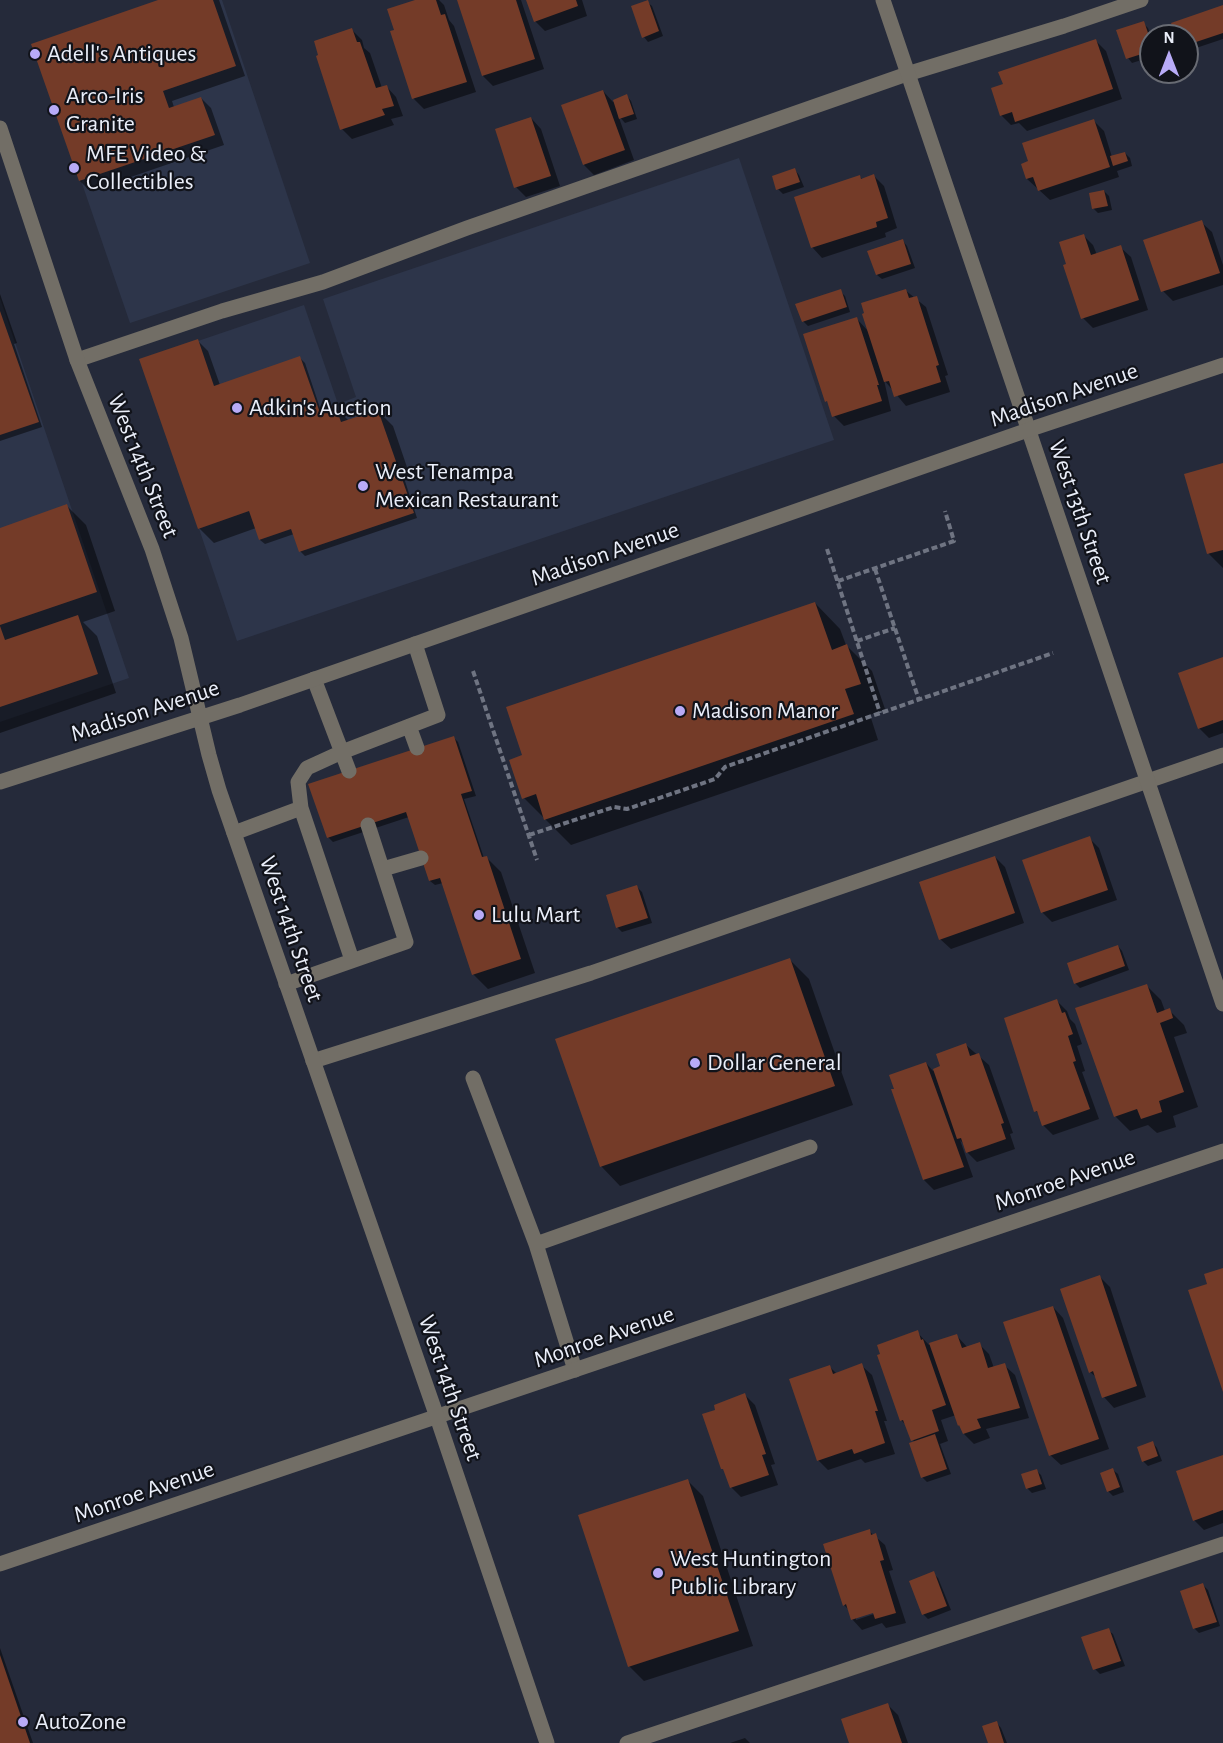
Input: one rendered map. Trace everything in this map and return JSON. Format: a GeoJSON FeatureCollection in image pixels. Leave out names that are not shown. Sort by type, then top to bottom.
{"type":"FeatureCollection","features":[{"type":"Feature","properties":{"kind":"street","name":"West 13th Street"},"geometry":{"type":"LineString","coordinates":[[883,0],[1223,1005]]}},
{"type":"Feature","properties":{"kind":"street"},"geometry":{"type":"LineString","coordinates":[[77,360],[222,311],[323,282],[467,228],[907,74],[1142,0]]}},
{"type":"Feature","properties":{"kind":"street","name":"West 14th Street"},"geometry":{"type":"LineString","coordinates":[[0,128],[77,360],[152,549],[182,638],[211,764],[547,1743]]}},
{"type":"Feature","properties":{"kind":"street","name":"Madison Avenue"},"geometry":{"type":"LineString","coordinates":[[0,782],[314,679],[1028,430],[1223,365]]}},
{"type":"Feature","properties":{"kind":"street"},"geometry":{"type":"LineString","coordinates":[[352,960],[301,808],[298,782],[307,768],[438,715],[415,644]]}},
{"type":"Feature","properties":{"kind":"street"},"geometry":{"type":"LineString","coordinates":[[314,679],[349,771]]}},
{"type":"Feature","properties":{"kind":"street"},"geometry":{"type":"LineString","coordinates":[[409,726],[417,748]]}},
{"type":"Feature","properties":{"kind":"street"},"geometry":{"type":"LineString","coordinates":[[313,1061],[591,973],[1223,755]]}},
{"type":"Feature","properties":{"kind":"street"},"geometry":{"type":"LineString","coordinates":[[234,833],[301,808]]}},
{"type":"Feature","properties":{"kind":"street"},"geometry":{"type":"LineString","coordinates":[[286,984],[406,942],[368,825]]}},
{"type":"Feature","properties":{"kind":"street"},"geometry":{"type":"LineString","coordinates":[[383,870],[421,858]]}},
{"type":"Feature","properties":{"kind":"street"},"geometry":{"type":"LineString","coordinates":[[473,1078],[536,1244],[575,1370]]}},
{"type":"Feature","properties":{"kind":"street"},"geometry":{"type":"LineString","coordinates":[[536,1244],[810,1147]]}},
{"type":"Feature","properties":{"kind":"street","name":"Monroe Avenue"},"geometry":{"type":"LineString","coordinates":[[0,1564],[1223,1151]]}},
{"type":"Feature","properties":{"kind":"street"},"geometry":{"type":"LineString","coordinates":[[627,1743],[1223,1544]]}},
{"type":"Feature","properties":{"kind":"path"},"geometry":{"type":"LineString","coordinates":[[838,581],[954,541],[945,511]]}},
{"type":"Feature","properties":{"kind":"path"},"geometry":{"type":"LineString","coordinates":[[827,549],[880,713]]}},
{"type":"Feature","properties":{"kind":"path"},"geometry":{"type":"LineString","coordinates":[[875,569],[919,700]]}},
{"type":"Feature","properties":{"kind":"path"},"geometry":{"type":"LineString","coordinates":[[857,641],[895,628]]}},
{"type":"Feature","properties":{"kind":"path"},"geometry":{"type":"LineString","coordinates":[[529,835],[614,807],[627,809],[715,779],[725,767],[1053,653]]}},
{"type":"Feature","properties":{"kind":"path"},"geometry":{"type":"LineString","coordinates":[[473,670],[537,860]]}},
{"type":"Feature","properties":{"kind":"shaded area"},"geometry":{"type":"Polygon","coordinates":[[[164,0],[222,0],[310,263],[130,323],[34,44],[164,0]]]}},
{"type":"Feature","properties":{"kind":"shaded area"},"geometry":{"type":"Polygon","coordinates":[[[739,158],[834,440],[237,641],[142,360],[304,305],[338,404],[356,397],[323,299],[739,158]]]}},
{"type":"Feature","properties":{"kind":"shaded area"},"geometry":{"type":"Polygon","coordinates":[[[0,298],[129,678],[0,722],[0,298]]]}},
{"type":"Feature","properties":{"kind":"building"},"geometry":{"type":"Polygon","coordinates":[[[158,0],[213,0],[236,66],[163,91],[169,108],[201,97],[215,135],[79,181],[31,44],[158,0]]]}},
{"type":"Feature","properties":{"kind":"building"},"geometry":{"type":"Polygon","coordinates":[[[415,0],[436,0],[441,15],[445,14],[467,82],[412,99],[390,31],[394,30],[387,9],[415,0]]]}},
{"type":"Feature","properties":{"kind":"building"},"geometry":{"type":"Polygon","coordinates":[[[457,0],[516,0],[535,59],[482,76],[457,0]]]}},
{"type":"Feature","properties":{"kind":"building"},"geometry":{"type":"Polygon","coordinates":[[[526,0],[576,0],[578,6],[534,22],[526,0]]]}},
{"type":"Feature","properties":{"kind":"building"},"geometry":{"type":"Polygon","coordinates":[[[648,0],[659,31],[642,38],[631,6],[648,0]]]}},
{"type":"Feature","properties":{"kind":"building"},"geometry":{"type":"Polygon","coordinates":[[[1223,5],[1223,33],[1199,41],[1199,24],[1171,23],[1223,5]]]}},
{"type":"Feature","properties":{"kind":"building"},"geometry":{"type":"Polygon","coordinates":[[[1144,21],[1145,24],[1139,24],[1139,55],[1126,59],[1116,30],[1144,21]]]}},
{"type":"Feature","properties":{"kind":"building"},"geometry":{"type":"Polygon","coordinates":[[[352,28],[357,42],[360,42],[376,88],[387,85],[394,106],[382,109],[385,115],[340,130],[316,56],[318,55],[314,41],[352,28]]]}},
{"type":"Feature","properties":{"kind":"building"},"geometry":{"type":"Polygon","coordinates":[[[1096,39],[1113,89],[1015,122],[1012,112],[1000,116],[991,88],[1003,84],[998,72],[1096,39]]]}},
{"type":"Feature","properties":{"kind":"building"},"geometry":{"type":"Polygon","coordinates":[[[603,90],[625,150],[583,165],[561,105],[603,90]]]}},
{"type":"Feature","properties":{"kind":"building"},"geometry":{"type":"Polygon","coordinates":[[[627,94],[634,114],[619,119],[613,100],[627,94]]]}},
{"type":"Feature","properties":{"kind":"building"},"geometry":{"type":"Polygon","coordinates":[[[531,117],[551,176],[514,188],[495,129],[531,117]]]}},
{"type":"Feature","properties":{"kind":"building"},"geometry":{"type":"Polygon","coordinates":[[[1094,119],[1110,167],[1038,191],[1033,177],[1026,179],[1021,164],[1028,161],[1022,143],[1094,119]]]}},
{"type":"Feature","properties":{"kind":"building"},"geometry":{"type":"Polygon","coordinates":[[[1125,152],[1128,161],[1113,166],[1110,156],[1125,152]]]}},
{"type":"Feature","properties":{"kind":"building"},"geometry":{"type":"Polygon","coordinates":[[[795,168],[800,182],[776,190],[772,176],[795,168]]]}},
{"type":"Feature","properties":{"kind":"building"},"geometry":{"type":"Polygon","coordinates":[[[874,174],[888,218],[876,222],[877,227],[811,248],[794,197],[860,175],[861,179],[874,174]]]}},
{"type":"Feature","properties":{"kind":"building"},"geometry":{"type":"Polygon","coordinates":[[[1104,190],[1108,206],[1092,209],[1089,193],[1104,190]]]}},
{"type":"Feature","properties":{"kind":"building"},"geometry":{"type":"Polygon","coordinates":[[[1202,220],[1220,273],[1161,292],[1143,240],[1202,220]]]}},
{"type":"Feature","properties":{"kind":"building"},"geometry":{"type":"Polygon","coordinates":[[[1084,234],[1091,255],[1121,245],[1139,300],[1081,319],[1063,265],[1066,264],[1059,242],[1084,234]]]}},
{"type":"Feature","properties":{"kind":"building"},"geometry":{"type":"Polygon","coordinates":[[[903,239],[911,264],[876,275],[867,251],[903,239]]]}},
{"type":"Feature","properties":{"kind":"building"},"geometry":{"type":"Polygon","coordinates":[[[841,289],[847,307],[802,322],[795,304],[841,289]]]}},
{"type":"Feature","properties":{"kind":"building"},"geometry":{"type":"Polygon","coordinates":[[[906,289],[909,298],[917,296],[939,365],[936,366],[941,382],[894,397],[889,381],[884,382],[862,314],[864,313],[861,303],[906,289]]]}},
{"type":"Feature","properties":{"kind":"building"},"geometry":{"type":"Polygon","coordinates":[[[0,311],[39,422],[0,435],[0,311]]]}},
{"type":"Feature","properties":{"kind":"building"},"geometry":{"type":"Polygon","coordinates":[[[857,317],[882,401],[832,417],[803,334],[857,317]]]}},
{"type":"Feature","properties":{"kind":"building"},"geometry":{"type":"Polygon","coordinates":[[[198,339],[214,386],[300,356],[319,410],[335,405],[341,422],[378,410],[414,513],[299,552],[291,529],[259,540],[249,511],[198,529],[139,359],[198,339]]]}},
{"type":"Feature","properties":{"kind":"building"},"geometry":{"type":"Polygon","coordinates":[[[1223,463],[1223,550],[1207,554],[1184,474],[1223,463]]]}},
{"type":"Feature","properties":{"kind":"building"},"geometry":{"type":"Polygon","coordinates":[[[67,504],[97,592],[0,625],[0,528],[67,504]]]}},
{"type":"Feature","properties":{"kind":"building","name":"Madison Manor"},"geometry":{"type":"Polygon","coordinates":[[[815,602],[832,650],[847,644],[861,684],[845,689],[854,714],[544,820],[536,794],[522,799],[509,760],[522,755],[506,707],[815,602]]]}},
{"type":"Feature","properties":{"kind":"building"},"geometry":{"type":"Polygon","coordinates":[[[78,615],[98,674],[0,707],[0,626],[5,640],[78,615]]]}},
{"type":"Feature","properties":{"kind":"building"},"geometry":{"type":"Polygon","coordinates":[[[1223,657],[1223,720],[1198,729],[1178,673],[1223,657]]]}},
{"type":"Feature","properties":{"kind":"building"},"geometry":{"type":"Polygon","coordinates":[[[454,736],[472,791],[461,794],[482,857],[487,856],[521,959],[472,975],[440,878],[429,881],[406,812],[327,838],[308,784],[454,736]]]}},
{"type":"Feature","properties":{"kind":"building"},"geometry":{"type":"Polygon","coordinates":[[[1090,836],[1108,890],[1041,913],[1022,860],[1090,836]]]}},
{"type":"Feature","properties":{"kind":"building"},"geometry":{"type":"Polygon","coordinates":[[[995,856],[1015,913],[939,940],[919,882],[995,856]]]}},
{"type":"Feature","properties":{"kind":"building"},"geometry":{"type":"Polygon","coordinates":[[[637,885],[648,918],[616,928],[606,895],[637,885]]]}},
{"type":"Feature","properties":{"kind":"building"},"geometry":{"type":"Polygon","coordinates":[[[1118,945],[1125,966],[1074,984],[1067,963],[1118,945]]]}},
{"type":"Feature","properties":{"kind":"building","name":"Dollar General"},"geometry":{"type":"Polygon","coordinates":[[[790,958],[835,1086],[600,1167],[555,1039],[790,958]]]}},
{"type":"Feature","properties":{"kind":"building"},"geometry":{"type":"Polygon","coordinates":[[[1147,984],[1157,1013],[1170,1008],[1173,1018],[1160,1023],[1184,1092],[1159,1101],[1162,1112],[1141,1119],[1137,1109],[1114,1117],[1075,1008],[1147,984]]]}},
{"type":"Feature","properties":{"kind":"building"},"geometry":{"type":"Polygon","coordinates":[[[1057,999],[1062,1013],[1065,1012],[1073,1034],[1068,1036],[1076,1061],[1073,1062],[1090,1109],[1042,1126],[1037,1111],[1034,1112],[1004,1018],[1057,999]]]}},
{"type":"Feature","properties":{"kind":"building"},"geometry":{"type":"Polygon","coordinates":[[[966,1043],[970,1056],[979,1053],[1004,1123],[1001,1124],[1006,1139],[966,1153],[961,1138],[957,1139],[933,1069],[940,1066],[936,1054],[966,1043]]]}},
{"type":"Feature","properties":{"kind":"building"},"geometry":{"type":"Polygon","coordinates":[[[926,1062],[964,1167],[923,1180],[891,1089],[894,1089],[889,1075],[926,1062]]]}},
{"type":"Feature","properties":{"kind":"building"},"geometry":{"type":"Polygon","coordinates":[[[1223,1268],[1223,1392],[1188,1290],[1207,1284],[1204,1274],[1223,1268]]]}},
{"type":"Feature","properties":{"kind":"building"},"geometry":{"type":"Polygon","coordinates":[[[1100,1275],[1137,1386],[1102,1398],[1093,1371],[1089,1373],[1060,1289],[1100,1275]]]}},
{"type":"Feature","properties":{"kind":"building"},"geometry":{"type":"Polygon","coordinates":[[[1053,1306],[1099,1439],[1049,1456],[1003,1322],[1053,1306]]]}},
{"type":"Feature","properties":{"kind":"building"},"geometry":{"type":"Polygon","coordinates":[[[918,1330],[946,1405],[932,1410],[939,1431],[911,1441],[903,1420],[900,1421],[877,1355],[880,1354],[877,1345],[918,1330]]]}},
{"type":"Feature","properties":{"kind":"building"},"geometry":{"type":"Polygon","coordinates":[[[957,1334],[962,1348],[980,1342],[988,1368],[1005,1363],[1020,1408],[977,1419],[981,1428],[963,1434],[958,1426],[929,1343],[957,1334]]]}},
{"type":"Feature","properties":{"kind":"building"},"geometry":{"type":"Polygon","coordinates":[[[862,1363],[878,1411],[875,1411],[885,1443],[854,1454],[852,1449],[817,1461],[789,1379],[830,1365],[833,1374],[862,1363]]]}},
{"type":"Feature","properties":{"kind":"building"},"geometry":{"type":"Polygon","coordinates":[[[745,1393],[766,1454],[762,1455],[769,1475],[730,1488],[702,1414],[715,1410],[714,1405],[745,1393]]]}},
{"type":"Feature","properties":{"kind":"building"},"geometry":{"type":"Polygon","coordinates":[[[935,1434],[947,1469],[921,1478],[909,1443],[935,1434]]]}},
{"type":"Feature","properties":{"kind":"building"},"geometry":{"type":"Polygon","coordinates":[[[1153,1441],[1158,1456],[1142,1462],[1137,1447],[1153,1441]]]}},
{"type":"Feature","properties":{"kind":"building"},"geometry":{"type":"Polygon","coordinates":[[[1223,1455],[1223,1510],[1193,1521],[1176,1471],[1223,1455]]]}},
{"type":"Feature","properties":{"kind":"building"},"geometry":{"type":"Polygon","coordinates":[[[1113,1468],[1120,1487],[1107,1492],[1100,1473],[1113,1468]]]}},
{"type":"Feature","properties":{"kind":"building"},"geometry":{"type":"Polygon","coordinates":[[[1037,1469],[1042,1484],[1026,1489],[1021,1474],[1037,1469]]]}},
{"type":"Feature","properties":{"kind":"building","name":"West Huntington Public Library"},"geometry":{"type":"Polygon","coordinates":[[[688,1479],[739,1631],[628,1667],[578,1515],[688,1479]]]}},
{"type":"Feature","properties":{"kind":"building"},"geometry":{"type":"Polygon","coordinates":[[[870,1529],[871,1535],[876,1533],[884,1560],[880,1561],[896,1613],[875,1619],[873,1613],[851,1620],[846,1604],[843,1606],[823,1544],[870,1529]]]}},
{"type":"Feature","properties":{"kind":"building"},"geometry":{"type":"Polygon","coordinates":[[[934,1571],[947,1606],[922,1615],[909,1581],[934,1571]]]}},
{"type":"Feature","properties":{"kind":"building"},"geometry":{"type":"Polygon","coordinates":[[[1203,1583],[1217,1622],[1193,1629],[1180,1591],[1203,1583]]]}},
{"type":"Feature","properties":{"kind":"building"},"geometry":{"type":"Polygon","coordinates":[[[1109,1628],[1121,1661],[1093,1670],[1081,1637],[1109,1628]]]}},
{"type":"Feature","properties":{"kind":"building"},"geometry":{"type":"Polygon","coordinates":[[[0,1655],[30,1743],[0,1743],[0,1655]]]}},
{"type":"Feature","properties":{"kind":"building"},"geometry":{"type":"Polygon","coordinates":[[[888,1703],[902,1743],[849,1743],[841,1719],[888,1703]]]}},
{"type":"Feature","properties":{"kind":"building"},"geometry":{"type":"Polygon","coordinates":[[[997,1721],[1004,1743],[988,1743],[982,1726],[997,1721]]]}},
{"type":"Feature","properties":{"kind":"place","name":"Adell's Antiques"},"geometry":{"type":"Point","coordinates":[35,54]}},
{"type":"Feature","properties":{"kind":"place","name":"Arco-Iris Granite"},"geometry":{"type":"Point","coordinates":[54,110]}},
{"type":"Feature","properties":{"kind":"place","name":"MFE Video & Collectibles"},"geometry":{"type":"Point","coordinates":[74,168]}},
{"type":"Feature","properties":{"kind":"place","name":"Adkin's Auction"},"geometry":{"type":"Point","coordinates":[237,408]}},
{"type":"Feature","properties":{"kind":"place","name":"West Tenampa Mexican Restaurant"},"geometry":{"type":"Point","coordinates":[363,486]}},
{"type":"Feature","properties":{"kind":"place","name":"Madison Manor"},"geometry":{"type":"Point","coordinates":[680,711]}},
{"type":"Feature","properties":{"kind":"place","name":"Lulu Mart"},"geometry":{"type":"Point","coordinates":[479,915]}},
{"type":"Feature","properties":{"kind":"place","name":"Dollar General"},"geometry":{"type":"Point","coordinates":[695,1063]}},
{"type":"Feature","properties":{"kind":"place","name":"West Huntington Public Library"},"geometry":{"type":"Point","coordinates":[658,1573]}},
{"type":"Feature","properties":{"kind":"place","name":"AutoZone"},"geometry":{"type":"Point","coordinates":[23,1722]}}]}
